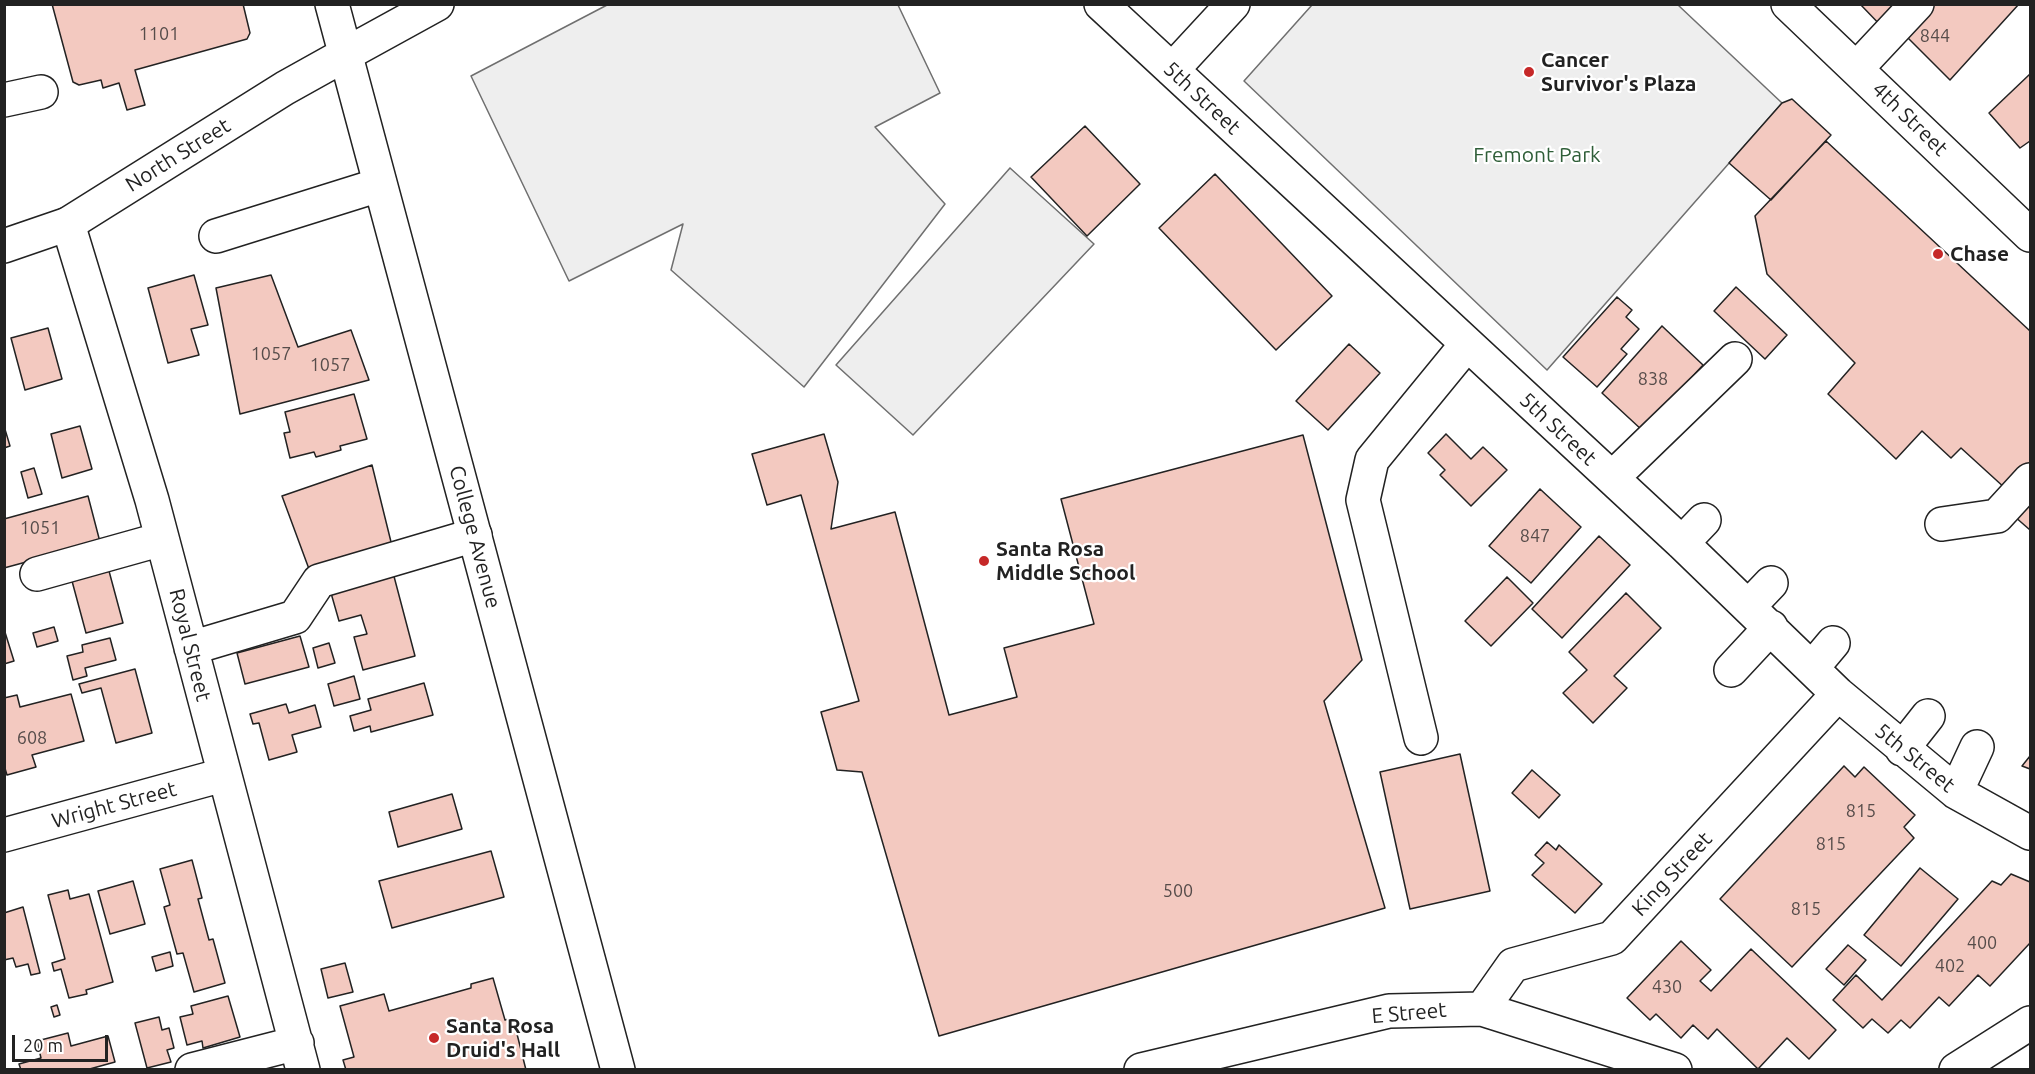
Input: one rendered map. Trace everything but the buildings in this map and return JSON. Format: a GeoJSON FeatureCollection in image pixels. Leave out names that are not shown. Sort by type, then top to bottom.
{"type":"FeatureCollection","features":[{"type":"Feature","properties":{"kind":"street","name":"College Avenue"},"geometry":{"type":"LineString","coordinates":[[332,4],[618,1070]]}},
{"type":"Feature","properties":{"kind":"street","name":"North Street"},"geometry":{"type":"LineString","coordinates":[[4,246],[68,224],[285,88],[437,4]]}},
{"type":"Feature","properties":{"kind":"street","name":"5th Street"},"geometry":{"type":"LineString","coordinates":[[1101,4],[1612,478],[1693,532],[1764,606],[1812,668],[1838,694],[1956,792],[2031,833]]}},
{"type":"Feature","properties":{"kind":"street"},"geometry":{"type":"LineString","coordinates":[[1172,70],[1233,4]]}},
{"type":"Feature","properties":{"kind":"street","name":"4th Street"},"geometry":{"type":"LineString","coordinates":[[1788,4],[2031,236]]}},
{"type":"Feature","properties":{"kind":"street"},"geometry":{"type":"LineString","coordinates":[[1857,68],[1917,4]]}},
{"type":"Feature","properties":{"kind":"street"},"geometry":{"type":"LineString","coordinates":[[4,100],[41,92]]}},
{"type":"Feature","properties":{"kind":"street"},"geometry":{"type":"LineString","coordinates":[[216,236],[379,185]]}},
{"type":"Feature","properties":{"kind":"street","name":"Royal Street"},"geometry":{"type":"LineString","coordinates":[[68,224],[162,539],[223,775],[300,1056]]}},
{"type":"Feature","properties":{"kind":"street"},"geometry":{"type":"LineString","coordinates":[[1421,738],[1363,500],[1372,460],[1467,344]]}},
{"type":"Feature","properties":{"kind":"street"},"geometry":{"type":"LineString","coordinates":[[1612,478],[1735,359]]}},
{"type":"Feature","properties":{"kind":"street"},"geometry":{"type":"LineString","coordinates":[[1942,524],[1997,516],[2031,480]]}},
{"type":"Feature","properties":{"kind":"street"},"geometry":{"type":"LineString","coordinates":[[191,648],[296,617],[319,581],[475,535]]}},
{"type":"Feature","properties":{"kind":"street"},"geometry":{"type":"LineString","coordinates":[[37,574],[162,539]]}},
{"type":"Feature","properties":{"kind":"street"},"geometry":{"type":"LineString","coordinates":[[1731,670],[1764,606]]}},
{"type":"Feature","properties":{"kind":"street"},"geometry":{"type":"LineString","coordinates":[[1812,668],[1833,643]]}},
{"type":"Feature","properties":{"kind":"street","name":"King Street"},"geometry":{"type":"LineString","coordinates":[[1482,1009],[1513,965],[1612,938],[1838,694]]}},
{"type":"Feature","properties":{"kind":"street"},"geometry":{"type":"LineString","coordinates":[[1902,749],[1928,716]]}},
{"type":"Feature","properties":{"kind":"street"},"geometry":{"type":"LineString","coordinates":[[1956,792],[1977,747]]}},
{"type":"Feature","properties":{"kind":"street","name":"Wright Street"},"geometry":{"type":"LineString","coordinates":[[4,835],[223,775]]}},
{"type":"Feature","properties":{"kind":"street","name":"E Street"},"geometry":{"type":"LineString","coordinates":[[1141,1070],[1389,1011],[1482,1009],[1607,1060],[1675,1070]]}},
{"type":"Feature","properties":{"kind":"street"},"geometry":{"type":"LineString","coordinates":[[1956,1070],[2031,1023]]}},
{"type":"Feature","properties":{"kind":"street"},"geometry":{"type":"LineString","coordinates":[[192,1070],[300,1056]]}},
{"type":"Feature","properties":{"kind":"green space"},"geometry":{"type":"Polygon","coordinates":[[[609,4],[898,5],[940,93],[875,127],[945,204],[804,387],[671,270],[683,224],[569,281],[471,76],[609,4]]]}},
{"type":"Feature","properties":{"kind":"green space","name":"Fremont Park"},"geometry":{"type":"Polygon","coordinates":[[[1312,5],[1678,5],[1782,103],[1547,370],[1244,81],[1312,5]]]}},
{"type":"Feature","properties":{"kind":"green space"},"geometry":{"type":"Polygon","coordinates":[[[1010,168],[1094,244],[913,435],[836,365],[1010,168]]]}},
{"type":"Feature","properties":{"kind":"place","name":"Cancer Survivor's Plaza"},"geometry":{"type":"Point","coordinates":[1529,72]}},
{"type":"Feature","properties":{"kind":"place","name":"Chase"},"geometry":{"type":"Point","coordinates":[1938,254]}},
{"type":"Feature","properties":{"kind":"place","name":"Santa Rosa Middle School"},"geometry":{"type":"Point","coordinates":[984,561]}},
{"type":"Feature","properties":{"kind":"place","name":"Santa Rosa Druid's Hall"},"geometry":{"type":"Point","coordinates":[434,1038]}}]}
